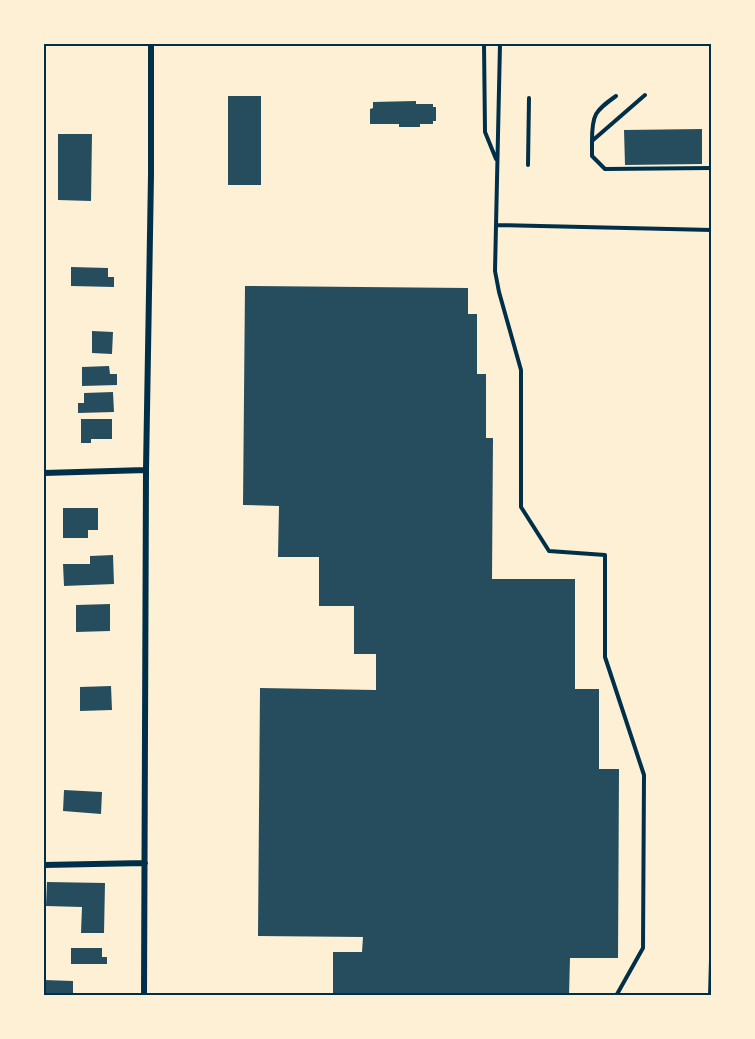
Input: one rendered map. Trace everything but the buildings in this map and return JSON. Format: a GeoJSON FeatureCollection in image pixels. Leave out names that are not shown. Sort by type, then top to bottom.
{"type":"FeatureCollection","features":[{"type":"Feature","properties":{"kind":"street"},"geometry":{"type":"LineString","coordinates":[[144,996],[146,470],[151,44]]}},
{"type":"Feature","properties":{"kind":"street"},"geometry":{"type":"LineString","coordinates":[[44,473],[146,470]]}},
{"type":"Feature","properties":{"kind":"street"},"geometry":{"type":"LineString","coordinates":[[44,865],[145,863]]}},
{"type":"Feature","properties":{"kind":"lane"},"geometry":{"type":"LineString","coordinates":[[484,44],[484,132],[497,163]]}},
{"type":"Feature","properties":{"kind":"lane"},"geometry":{"type":"LineString","coordinates":[[500,44],[495,271],[521,370],[521,507],[549,551],[605,555],[605,657],[644,775],[643,948],[616,996]]}},
{"type":"Feature","properties":{"kind":"lane"},"geometry":{"type":"LineString","coordinates":[[592,141],[645,95]]}},
{"type":"Feature","properties":{"kind":"lane"},"geometry":{"type":"LineString","coordinates":[[616,96],[597,110],[592,121],[592,156],[605,169],[711,168]]}},
{"type":"Feature","properties":{"kind":"lane"},"geometry":{"type":"LineString","coordinates":[[528,165],[530,98]]}},
{"type":"Feature","properties":{"kind":"lane"},"geometry":{"type":"LineString","coordinates":[[496,225],[711,230]]}},
{"type":"Feature","properties":{"kind":"lane"},"geometry":{"type":"LineString","coordinates":[[710,996],[711,923]]}}]}
